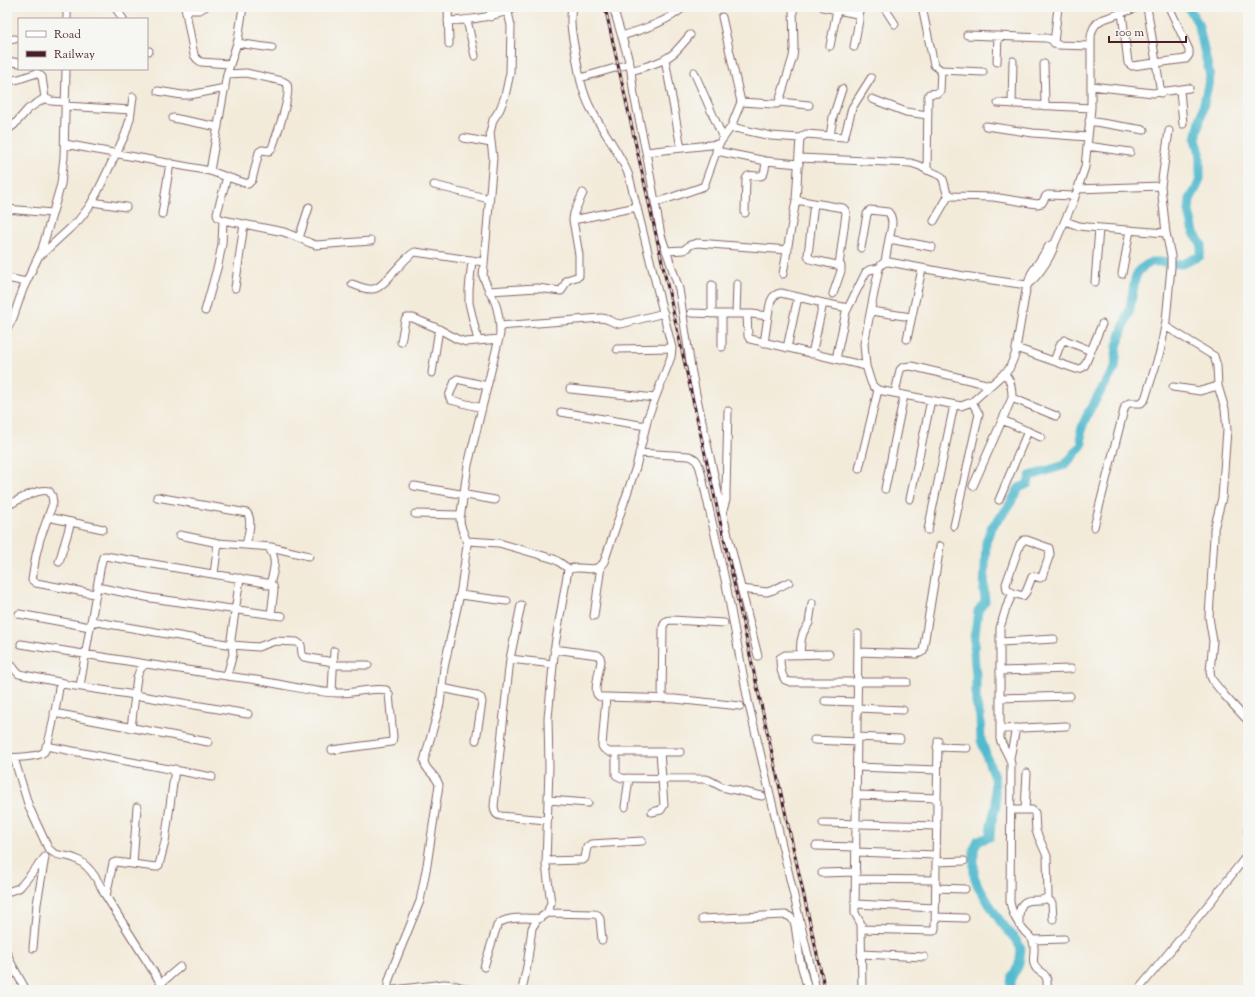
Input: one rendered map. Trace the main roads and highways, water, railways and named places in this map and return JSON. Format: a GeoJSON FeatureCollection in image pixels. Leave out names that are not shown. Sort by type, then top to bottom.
{"type":"FeatureCollection","features":[{"type":"Feature","properties":{"kind":"waterway"},"geometry":{"type":"LineString","coordinates":[[1010,990],[1012,976],[1018,967],[1021,948],[1000,921],[978,886],[974,876],[974,849],[978,840],[990,837],[991,824],[996,806],[994,777],[981,740],[980,716],[976,703],[974,652],[978,611],[985,601],[986,542],[991,528],[1007,509],[1019,488],[1028,484],[1030,476],[1065,465],[1082,445],[1081,431],[1084,422],[1115,368],[1117,346],[1130,308],[1135,279],[1139,270],[1151,262],[1183,264],[1200,256],[1202,245],[1194,233],[1189,211],[1190,199],[1200,179],[1200,153],[1196,139],[1210,76],[1198,23],[1188,7]]}},
{"type":"Feature","properties":{"kind":"railway"},"geometry":{"type":"LineString","coordinates":[[605,7],[825,990]]}}]}
